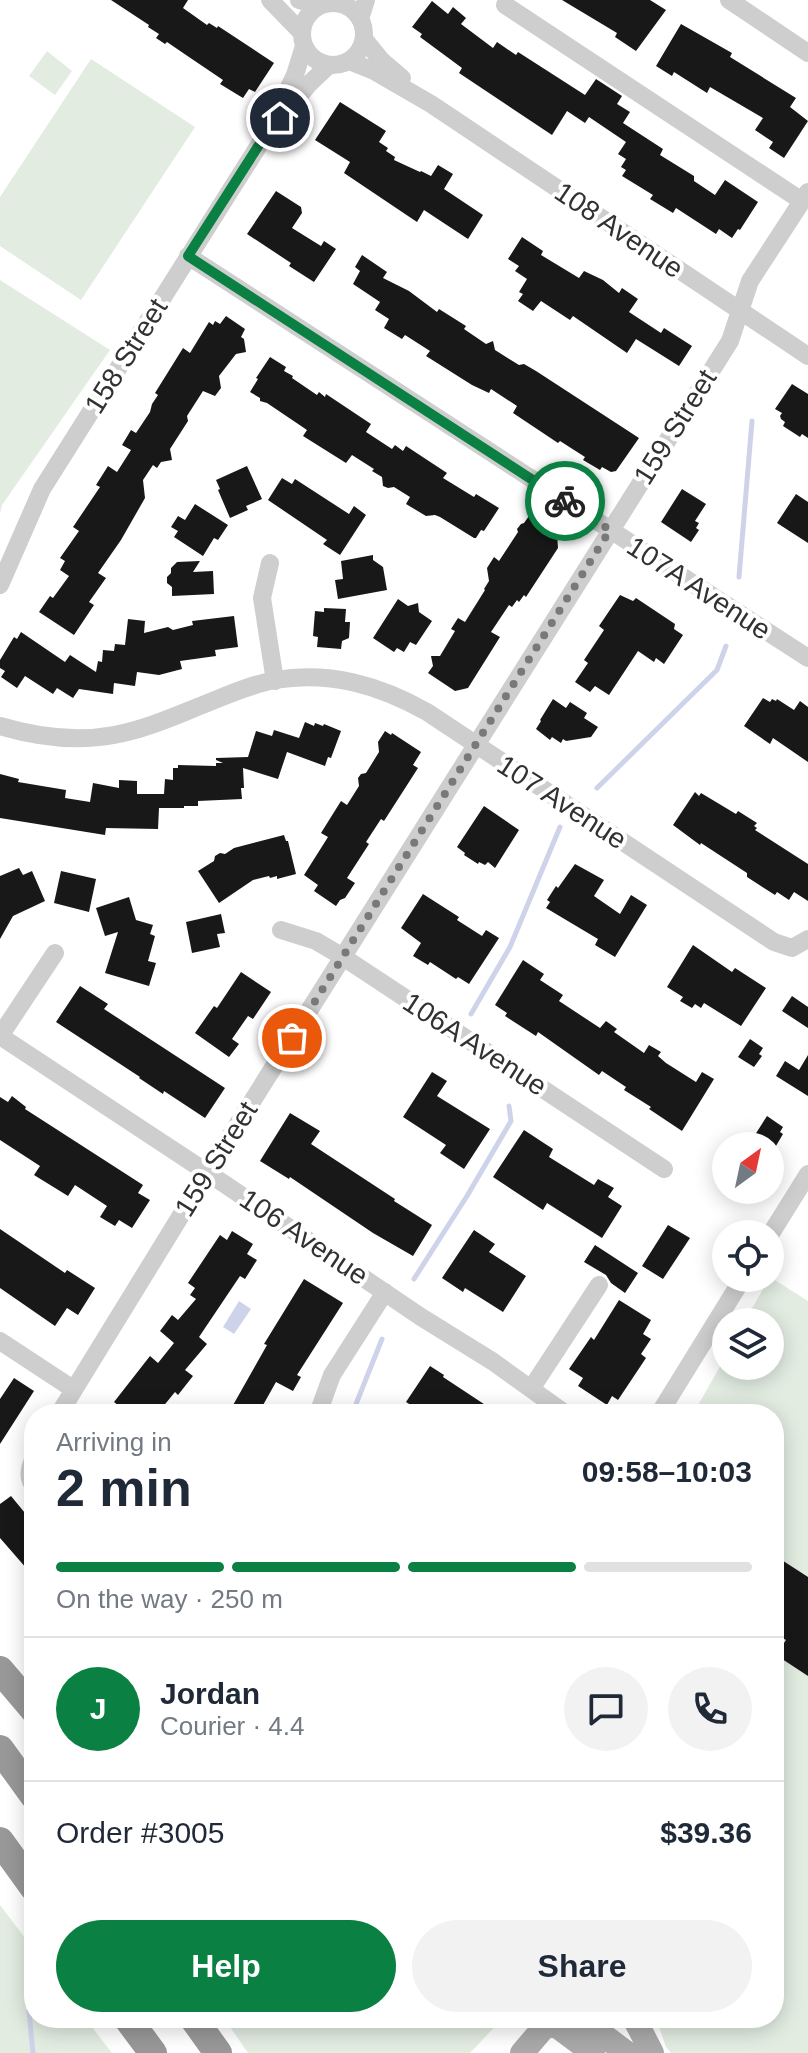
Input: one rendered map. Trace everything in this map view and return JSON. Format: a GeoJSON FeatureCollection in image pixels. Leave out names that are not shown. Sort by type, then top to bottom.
{"type":"FeatureCollection","features":[{"type":"Feature","properties":{"kind":"highway"},"geometry":{"type":"LineString","coordinates":[[0,1670],[24,1698]]}},
{"type":"Feature","properties":{"kind":"highway"},"geometry":{"type":"LineString","coordinates":[[0,1749],[24,1782]]}},
{"type":"Feature","properties":{"kind":"highway"},"geometry":{"type":"LineString","coordinates":[[0,1841],[24,1874]]}},
{"type":"Feature","properties":{"kind":"highway"},"geometry":{"type":"LineString","coordinates":[[134,2028],[153,2053]]}},
{"type":"Feature","properties":{"kind":"highway"},"geometry":{"type":"LineString","coordinates":[[200,2028],[218,2053]]}},
{"type":"Feature","properties":{"kind":"main road"},"geometry":{"type":"LineString","coordinates":[[522,2053],[544,2028]]}},
{"type":"Feature","properties":{"kind":"main road"},"geometry":{"type":"LineString","coordinates":[[639,2028],[652,2053]]}},
{"type":"Feature","properties":{"kind":"main road"},"geometry":{"type":"LineString","coordinates":[[581,2034],[627,2053]]}},
{"type":"Feature","properties":{"kind":"street"},"geometry":{"type":"LineString","coordinates":[[270,0],[303,40],[314,59],[329,65],[349,61],[364,39],[360,19],[349,7],[299,0]]}},
{"type":"Feature","properties":{"kind":"street"},"geometry":{"type":"LineString","coordinates":[[360,19],[366,0]]}},
{"type":"Feature","properties":{"kind":"street"},"geometry":{"type":"LineString","coordinates":[[729,0],[808,53]]}},
{"type":"Feature","properties":{"kind":"street"},"geometry":{"type":"LineString","coordinates":[[303,40],[306,17],[329,3]]}},
{"type":"Feature","properties":{"kind":"street"},"geometry":{"type":"LineString","coordinates":[[505,5],[805,197]]}},
{"type":"Feature","properties":{"kind":"street","name":"108 Avenue"},"geometry":{"type":"LineString","coordinates":[[364,39],[381,60],[431,104]]}},
{"type":"Feature","properties":{"kind":"street","name":"158 Street"},"geometry":{"type":"LineString","coordinates":[[0,585],[42,489],[266,134],[295,75],[303,40]]}},
{"type":"Feature","properties":{"kind":"street","name":"108 Avenue"},"geometry":{"type":"LineString","coordinates":[[349,61],[374,71],[431,104],[808,356]]}},
{"type":"Feature","properties":{"kind":"street","name":"158 Street"},"geometry":{"type":"LineString","coordinates":[[266,134],[329,65]]}},
{"type":"Feature","properties":{"kind":"street","name":"159 Street"},"geometry":{"type":"LineString","coordinates":[[65,1404],[730,341],[750,281],[805,197]]}},
{"type":"Feature","properties":{"kind":"street","name":"107A Avenue"},"geometry":{"type":"LineString","coordinates":[[188,256],[808,658]]}},
{"type":"Feature","properties":{"kind":"street"},"geometry":{"type":"LineString","coordinates":[[0,726],[53,737],[80,739],[112,736],[142,729],[248,688],[275,681],[262,598],[270,563]]}},
{"type":"Feature","properties":{"kind":"street","name":"107 Avenue"},"geometry":{"type":"LineString","coordinates":[[275,681],[325,677],[360,683],[402,698],[774,942],[800,943]]}},
{"type":"Feature","properties":{"kind":"street","name":"106A Avenue"},"geometry":{"type":"LineString","coordinates":[[281,930],[316,941],[343,957],[664,1169]]}},
{"type":"Feature","properties":{"kind":"street"},"geometry":{"type":"LineString","coordinates":[[0,1036],[55,953]]}},
{"type":"Feature","properties":{"kind":"street","name":"106 Avenue"},"geometry":{"type":"LineString","coordinates":[[0,1036],[421,1317],[492,1361],[552,1404]]}},
{"type":"Feature","properties":{"kind":"street"},"geometry":{"type":"LineString","coordinates":[[779,1220],[808,1174]]}},
{"type":"Feature","properties":{"kind":"street"},"geometry":{"type":"LineString","coordinates":[[531,1389],[599,1285]]}},
{"type":"Feature","properties":{"kind":"street"},"geometry":{"type":"LineString","coordinates":[[321,1404],[332,1375],[385,1292]]}},
{"type":"Feature","properties":{"kind":"street"},"geometry":{"type":"LineString","coordinates":[[665,1404],[734,1292]]}},
{"type":"Feature","properties":{"kind":"street"},"geometry":{"type":"LineString","coordinates":[[0,1341],[73,1389]]}},
{"type":"Feature","properties":{"kind":"shaded area"},"geometry":{"type":"Polygon","coordinates":[[[47,51],[72,71],[55,95],[29,76],[47,51]]]}},
{"type":"Feature","properties":{"kind":"shaded area"},"geometry":{"type":"Polygon","coordinates":[[[91,59],[195,127],[81,300],[0,246],[0,197],[91,59]]]}},
{"type":"Feature","properties":{"kind":"shaded area"},"geometry":{"type":"Polygon","coordinates":[[[0,280],[110,350],[2,505],[0,514],[0,280]]]}},
{"type":"Feature","properties":{"kind":"shaded area"},"geometry":{"type":"Polygon","coordinates":[[[784,1286],[808,1301],[808,2053],[671,2053],[659,2028],[784,2028],[784,1404],[699,1404],[712,1380],[784,1380],[784,1308],[752,1308],[761,1292],[784,1292],[784,1286]]]}},
{"type":"Feature","properties":{"kind":"shaded area"},"geometry":{"type":"Polygon","coordinates":[[[0,1905],[24,1937],[24,2028],[93,2028],[112,2053],[0,2053],[0,1905]]]}},
{"type":"Feature","properties":{"kind":"shaded area"},"geometry":{"type":"Polygon","coordinates":[[[231,2028],[494,2028],[470,2053],[248,2053],[231,2028]]]}},
{"type":"Feature","properties":{"kind":"water"},"geometry":{"type":"Polygon","coordinates":[[[239,1301],[251,1309],[234,1334],[223,1327],[239,1301]]]}},
{"type":"Feature","properties":{"kind":"building"},"geometry":{"type":"Polygon","coordinates":[[[111,0],[188,0],[183,8],[207,25],[218,26],[274,63],[255,92],[249,89],[243,98],[220,84],[223,80],[167,42],[165,44],[156,38],[159,34],[149,25],[111,0]]]}},
{"type":"Feature","properties":{"kind":"building"},"geometry":{"type":"Polygon","coordinates":[[[562,0],[650,0],[666,10],[636,51],[615,37],[617,33],[562,0]]]}},
{"type":"Feature","properties":{"kind":"building"},"geometry":{"type":"Polygon","coordinates":[[[432,1],[448,14],[453,7],[466,18],[461,24],[493,48],[497,42],[516,55],[518,52],[585,95],[596,79],[622,96],[617,104],[630,112],[623,123],[663,149],[660,155],[694,176],[694,181],[715,195],[725,180],[758,202],[740,230],[732,238],[719,229],[716,234],[676,208],[673,213],[650,199],[653,195],[622,176],[626,170],[621,167],[626,159],[618,154],[626,142],[589,117],[585,123],[567,111],[552,135],[459,73],[462,68],[420,37],[422,34],[412,27],[432,1]]]}},
{"type":"Feature","properties":{"kind":"building"},"geometry":{"type":"Polygon","coordinates":[[[681,24],[732,53],[730,57],[796,98],[790,107],[808,121],[784,158],[769,148],[773,142],[755,130],[763,118],[710,87],[707,93],[674,72],[672,76],[656,66],[681,24]]]}},
{"type":"Feature","properties":{"kind":"building"},"geometry":{"type":"Polygon","coordinates":[[[340,102],[386,131],[379,142],[388,148],[386,151],[395,157],[394,160],[431,176],[438,165],[453,174],[444,189],[483,215],[468,239],[424,210],[417,222],[344,173],[350,162],[315,140],[340,102]]]}},
{"type":"Feature","properties":{"kind":"building"},"geometry":{"type":"Polygon","coordinates":[[[276,191],[301,207],[302,213],[292,228],[321,246],[324,241],[336,249],[314,282],[247,234],[276,191]]]}},
{"type":"Feature","properties":{"kind":"building"},"geometry":{"type":"Polygon","coordinates":[[[522,237],[543,251],[541,255],[579,278],[584,271],[603,280],[619,293],[622,288],[638,299],[629,312],[661,333],[664,328],[692,346],[679,366],[636,339],[627,353],[573,316],[570,320],[541,301],[533,311],[518,301],[523,294],[519,292],[527,279],[515,271],[519,266],[508,259],[522,237]]]}},
{"type":"Feature","properties":{"kind":"building"},"geometry":{"type":"Polygon","coordinates":[[[362,255],[387,272],[383,278],[466,326],[464,329],[486,344],[493,341],[495,350],[519,365],[524,364],[536,371],[639,438],[616,471],[602,467],[600,470],[583,460],[585,457],[513,413],[517,406],[491,389],[489,393],[472,385],[426,356],[430,351],[405,335],[402,339],[384,328],[389,319],[375,310],[380,302],[353,284],[360,271],[355,267],[362,255]]]}},
{"type":"Feature","properties":{"kind":"building"},"geometry":{"type":"Polygon","coordinates":[[[226,316],[245,329],[241,337],[246,352],[236,354],[219,376],[221,388],[215,396],[203,391],[170,449],[172,460],[161,462],[157,468],[153,465],[143,480],[145,498],[98,573],[106,578],[89,602],[94,605],[74,635],[39,612],[69,576],[60,570],[65,561],[60,558],[79,531],[73,527],[100,487],[96,485],[108,466],[117,472],[131,450],[122,445],[131,430],[136,433],[150,412],[158,395],[155,393],[183,348],[190,353],[209,322],[220,324],[226,316]]]}},
{"type":"Feature","properties":{"kind":"building"},"geometry":{"type":"Polygon","coordinates":[[[270,357],[286,367],[284,371],[292,378],[317,395],[319,392],[325,397],[326,394],[371,424],[366,432],[392,449],[395,445],[403,451],[406,446],[447,473],[443,478],[499,508],[484,531],[481,530],[474,538],[440,517],[426,516],[406,504],[410,497],[394,487],[383,486],[382,477],[372,471],[374,469],[352,455],[346,463],[303,436],[307,430],[250,392],[270,357]]]}},
{"type":"Feature","properties":{"kind":"building"},"geometry":{"type":"Polygon","coordinates":[[[792,384],[808,394],[808,438],[802,434],[800,437],[783,426],[782,413],[775,409],[792,384]]]}},
{"type":"Feature","properties":{"kind":"building"},"geometry":{"type":"Polygon","coordinates":[[[247,466],[262,499],[230,518],[216,480],[247,466]]]}},
{"type":"Feature","properties":{"kind":"building"},"geometry":{"type":"Polygon","coordinates":[[[282,478],[292,484],[295,479],[349,514],[354,506],[366,515],[340,555],[323,544],[327,540],[268,500],[282,478]]]}},
{"type":"Feature","properties":{"kind":"building"},"geometry":{"type":"Polygon","coordinates":[[[682,489],[706,504],[695,521],[699,523],[696,528],[699,530],[691,542],[661,522],[682,489]]]}},
{"type":"Feature","properties":{"kind":"building"},"geometry":{"type":"Polygon","coordinates":[[[796,494],[808,502],[808,543],[777,523],[796,494]]]}},
{"type":"Feature","properties":{"kind":"building"},"geometry":{"type":"Polygon","coordinates":[[[195,504],[228,525],[218,540],[214,538],[203,556],[174,537],[178,531],[171,527],[178,516],[185,520],[195,504]]]}},
{"type":"Feature","properties":{"kind":"building"},"geometry":{"type":"Polygon","coordinates":[[[529,516],[557,534],[558,548],[526,597],[524,595],[519,602],[517,600],[512,607],[509,605],[491,632],[500,637],[468,688],[455,691],[428,673],[433,666],[431,656],[440,656],[455,631],[451,629],[458,618],[465,622],[489,581],[487,568],[494,557],[499,561],[517,529],[529,516]]]}},
{"type":"Feature","properties":{"kind":"building"},"geometry":{"type":"Polygon","coordinates":[[[373,555],[373,560],[383,567],[387,590],[338,599],[335,580],[343,579],[341,561],[373,555]]]}},
{"type":"Feature","properties":{"kind":"building"},"geometry":{"type":"Polygon","coordinates":[[[200,561],[193,572],[213,571],[214,594],[172,596],[172,587],[167,583],[171,568],[177,562],[200,561]]]}},
{"type":"Feature","properties":{"kind":"building"},"geometry":{"type":"Polygon","coordinates":[[[620,595],[633,601],[636,598],[675,624],[674,629],[683,635],[664,664],[656,658],[654,662],[638,651],[609,695],[595,686],[590,692],[575,682],[588,663],[584,660],[604,630],[599,626],[620,595]]]}},
{"type":"Feature","properties":{"kind":"building"},"geometry":{"type":"Polygon","coordinates":[[[398,599],[408,606],[418,603],[419,612],[432,621],[416,645],[410,642],[404,652],[397,648],[394,652],[373,638],[398,599]]]}},
{"type":"Feature","properties":{"kind":"building"},"geometry":{"type":"Polygon","coordinates":[[[324,608],[346,609],[345,622],[350,622],[349,638],[342,641],[341,649],[317,647],[318,637],[313,636],[315,611],[324,612],[324,608]]]}},
{"type":"Feature","properties":{"kind":"building"},"geometry":{"type":"Polygon","coordinates":[[[234,616],[238,647],[215,650],[216,656],[180,661],[182,669],[159,675],[137,672],[135,686],[114,683],[113,694],[79,689],[73,698],[57,688],[53,694],[25,676],[17,688],[1,677],[5,671],[0,668],[0,660],[14,637],[17,639],[21,632],[65,662],[70,655],[96,672],[98,661],[102,662],[103,650],[114,651],[115,644],[125,645],[128,619],[145,621],[144,633],[193,625],[192,621],[234,616]]]}},
{"type":"Feature","properties":{"kind":"building"},"geometry":{"type":"Polygon","coordinates":[[[763,698],[770,702],[777,699],[794,710],[800,701],[808,707],[808,762],[773,738],[770,744],[744,726],[763,698]]]}},
{"type":"Feature","properties":{"kind":"building"},"geometry":{"type":"Polygon","coordinates":[[[553,699],[566,708],[570,702],[587,713],[584,718],[598,727],[591,737],[563,739],[561,743],[552,737],[550,740],[536,729],[553,699]]]}},
{"type":"Feature","properties":{"kind":"building"},"geometry":{"type":"Polygon","coordinates":[[[305,722],[314,726],[315,723],[324,724],[341,731],[325,766],[287,752],[278,779],[243,768],[242,799],[198,801],[198,806],[159,808],[158,829],[106,828],[105,835],[0,818],[0,774],[19,779],[18,782],[66,790],[65,798],[90,802],[93,783],[119,788],[119,780],[137,781],[137,794],[164,794],[165,779],[173,780],[173,768],[178,768],[178,765],[216,766],[216,763],[223,763],[216,758],[248,757],[256,731],[272,736],[274,730],[299,738],[305,722]]]}},
{"type":"Feature","properties":{"kind":"building"},"geometry":{"type":"Polygon","coordinates":[[[385,731],[421,752],[413,765],[418,768],[384,821],[381,819],[366,842],[369,844],[347,878],[355,883],[336,906],[314,891],[318,885],[304,875],[328,837],[321,833],[341,801],[347,805],[359,786],[358,778],[366,773],[379,752],[378,742],[385,731]]]}},
{"type":"Feature","properties":{"kind":"building"},"geometry":{"type":"Polygon","coordinates":[[[695,792],[757,823],[755,830],[808,864],[808,901],[794,892],[789,900],[777,892],[775,895],[673,825],[695,792]]]}},
{"type":"Feature","properties":{"kind":"building"},"geometry":{"type":"Polygon","coordinates":[[[484,806],[519,830],[495,868],[488,862],[478,864],[457,847],[484,806]]]}},
{"type":"Feature","properties":{"kind":"building"},"geometry":{"type":"Polygon","coordinates":[[[284,835],[296,874],[253,880],[219,903],[198,871],[220,853],[284,835]]]}},
{"type":"Feature","properties":{"kind":"building"},"geometry":{"type":"Polygon","coordinates":[[[575,864],[604,880],[594,896],[620,914],[631,895],[647,905],[615,957],[595,945],[598,939],[546,908],[550,902],[547,900],[556,886],[558,888],[575,864]]]}},
{"type":"Feature","properties":{"kind":"building"},"geometry":{"type":"Polygon","coordinates":[[[19,868],[23,875],[32,871],[45,901],[13,916],[0,939],[0,876],[19,868]]]}},
{"type":"Feature","properties":{"kind":"building"},"geometry":{"type":"Polygon","coordinates":[[[61,871],[96,879],[89,912],[54,903],[61,871]]]}},
{"type":"Feature","properties":{"kind":"building"},"geometry":{"type":"Polygon","coordinates":[[[423,894],[482,936],[486,930],[499,938],[469,984],[413,956],[421,943],[401,928],[423,894]]]}},
{"type":"Feature","properties":{"kind":"building"},"geometry":{"type":"Polygon","coordinates":[[[129,897],[136,920],[153,925],[150,934],[155,936],[148,961],[156,963],[149,986],[105,973],[118,932],[105,936],[96,908],[129,897]]]}},
{"type":"Feature","properties":{"kind":"building"},"geometry":{"type":"Polygon","coordinates":[[[221,914],[225,933],[217,934],[220,947],[192,953],[186,922],[221,914]]]}},
{"type":"Feature","properties":{"kind":"building"},"geometry":{"type":"Polygon","coordinates":[[[693,945],[732,972],[735,968],[766,988],[741,1026],[704,1003],[701,1008],[695,1004],[692,1008],[680,1001],[683,997],[667,987],[693,945]]]}},
{"type":"Feature","properties":{"kind":"building"},"geometry":{"type":"Polygon","coordinates":[[[523,960],[544,974],[540,980],[563,995],[559,1001],[600,1028],[606,1021],[617,1029],[614,1032],[644,1053],[649,1045],[661,1052],[658,1056],[666,1063],[696,1082],[702,1072],[714,1079],[682,1131],[602,1071],[599,1075],[538,1032],[536,1036],[505,1016],[507,1013],[495,1005],[523,960]]]}},
{"type":"Feature","properties":{"kind":"building"},"geometry":{"type":"Polygon","coordinates":[[[241,972],[271,992],[253,1019],[248,1016],[232,1039],[239,1044],[229,1057],[195,1033],[214,1006],[217,1008],[241,972]]]}},
{"type":"Feature","properties":{"kind":"building"},"geometry":{"type":"Polygon","coordinates":[[[80,986],[108,1004],[104,1009],[225,1088],[205,1118],[164,1091],[163,1094],[56,1022],[80,986]]]}},
{"type":"Feature","properties":{"kind":"building"},"geometry":{"type":"Polygon","coordinates":[[[792,996],[808,1007],[808,1028],[782,1011],[792,996]]]}},
{"type":"Feature","properties":{"kind":"building"},"geometry":{"type":"Polygon","coordinates":[[[750,1039],[763,1048],[759,1054],[762,1056],[754,1067],[738,1057],[750,1039]]]}},
{"type":"Feature","properties":{"kind":"building"},"geometry":{"type":"Polygon","coordinates":[[[808,1055],[808,1096],[776,1076],[785,1061],[799,1070],[808,1055]]]}},
{"type":"Feature","properties":{"kind":"building"},"geometry":{"type":"Polygon","coordinates":[[[432,1072],[447,1081],[437,1096],[490,1129],[464,1169],[440,1153],[446,1145],[403,1117],[432,1072]]]}},
{"type":"Feature","properties":{"kind":"building"},"geometry":{"type":"Polygon","coordinates":[[[12,1096],[25,1109],[143,1185],[138,1193],[150,1200],[132,1228],[119,1220],[115,1226],[100,1217],[107,1206],[75,1185],[68,1196],[34,1175],[40,1166],[0,1140],[0,1097],[8,1102],[12,1096]]]}},
{"type":"Feature","properties":{"kind":"building"},"geometry":{"type":"Polygon","coordinates":[[[290,1113],[320,1131],[311,1144],[432,1225],[413,1256],[260,1161],[290,1113]]]}},
{"type":"Feature","properties":{"kind":"building"},"geometry":{"type":"Polygon","coordinates":[[[767,1116],[783,1127],[780,1132],[757,1132],[767,1116]]]}},
{"type":"Feature","properties":{"kind":"building"},"geometry":{"type":"Polygon","coordinates":[[[524,1130],[553,1149],[549,1157],[594,1185],[598,1179],[614,1188],[608,1197],[622,1206],[602,1238],[547,1203],[543,1210],[493,1177],[524,1130]]]}},
{"type":"Feature","properties":{"kind":"building"},"geometry":{"type":"Polygon","coordinates":[[[668,1225],[690,1238],[663,1279],[642,1266],[668,1225]]]}},
{"type":"Feature","properties":{"kind":"building"},"geometry":{"type":"Polygon","coordinates":[[[0,1229],[65,1273],[67,1270],[95,1288],[78,1315],[67,1308],[55,1326],[0,1288],[0,1229]]]}},
{"type":"Feature","properties":{"kind":"building"},"geometry":{"type":"Polygon","coordinates":[[[474,1230],[495,1244],[489,1252],[526,1276],[503,1312],[465,1288],[463,1292],[442,1278],[474,1230]]]}},
{"type":"Feature","properties":{"kind":"building"},"geometry":{"type":"Polygon","coordinates":[[[232,1231],[253,1244],[247,1254],[257,1260],[245,1279],[240,1276],[199,1337],[207,1344],[185,1370],[193,1376],[178,1395],[175,1392],[165,1404],[116,1404],[114,1402],[150,1356],[158,1363],[174,1343],[160,1331],[172,1315],[178,1320],[196,1299],[190,1295],[195,1288],[188,1283],[220,1235],[227,1240],[232,1231]]]}},
{"type":"Feature","properties":{"kind":"building"},"geometry":{"type":"Polygon","coordinates":[[[595,1245],[638,1273],[625,1293],[606,1275],[584,1262],[595,1245]]]}},
{"type":"Feature","properties":{"kind":"building"},"geometry":{"type":"Polygon","coordinates":[[[304,1279],[343,1303],[297,1375],[301,1377],[293,1391],[276,1382],[264,1404],[234,1404],[267,1345],[264,1344],[304,1279]]]}},
{"type":"Feature","properties":{"kind":"building"},"geometry":{"type":"Polygon","coordinates":[[[619,1300],[651,1320],[643,1334],[651,1339],[641,1354],[646,1358],[618,1400],[612,1396],[608,1404],[578,1386],[583,1378],[569,1369],[591,1337],[594,1340],[619,1300]]]}},
{"type":"Feature","properties":{"kind":"building"},"geometry":{"type":"Polygon","coordinates":[[[430,1366],[484,1404],[409,1404],[406,1402],[430,1366]]]}},
{"type":"Feature","properties":{"kind":"building"},"geometry":{"type":"Polygon","coordinates":[[[14,1378],[34,1391],[0,1444],[0,1399],[14,1378]]]}},
{"type":"Feature","properties":{"kind":"building"},"geometry":{"type":"Polygon","coordinates":[[[11,1496],[24,1512],[24,1566],[0,1538],[0,1504],[11,1496]]]}},
{"type":"Feature","properties":{"kind":"building"},"geometry":{"type":"Polygon","coordinates":[[[784,1561],[808,1577],[808,1676],[784,1660],[784,1561]]]}},
{"type":"Feature","properties":{"kind":"waterway"},"geometry":{"type":"LineString","coordinates":[[739,577],[752,421]]}},
{"type":"Feature","properties":{"kind":"waterway"},"geometry":{"type":"LineString","coordinates":[[597,788],[717,670],[726,646]]}},
{"type":"Feature","properties":{"kind":"waterway"},"geometry":{"type":"LineString","coordinates":[[471,1014],[510,947],[560,827]]}},
{"type":"Feature","properties":{"kind":"waterway"},"geometry":{"type":"LineString","coordinates":[[414,1279],[511,1121],[509,1106]]}},
{"type":"Feature","properties":{"kind":"waterway"},"geometry":{"type":"LineString","coordinates":[[356,1404],[382,1339]]}},
{"type":"Feature","properties":{"kind":"waterway"},"geometry":{"type":"LineString","coordinates":[[31,2028],[33,2053]]}},
{"type":"Feature","properties":{"kind":"way so far"},"geometry":{"type":"LineString","coordinates":[[292,1038],[610,530],[565,501]]}},
{"type":"Feature","properties":{"kind":"route"},"geometry":{"type":"LineString","coordinates":[[280,118],[266,134],[188,256],[565,501]]}}]}
